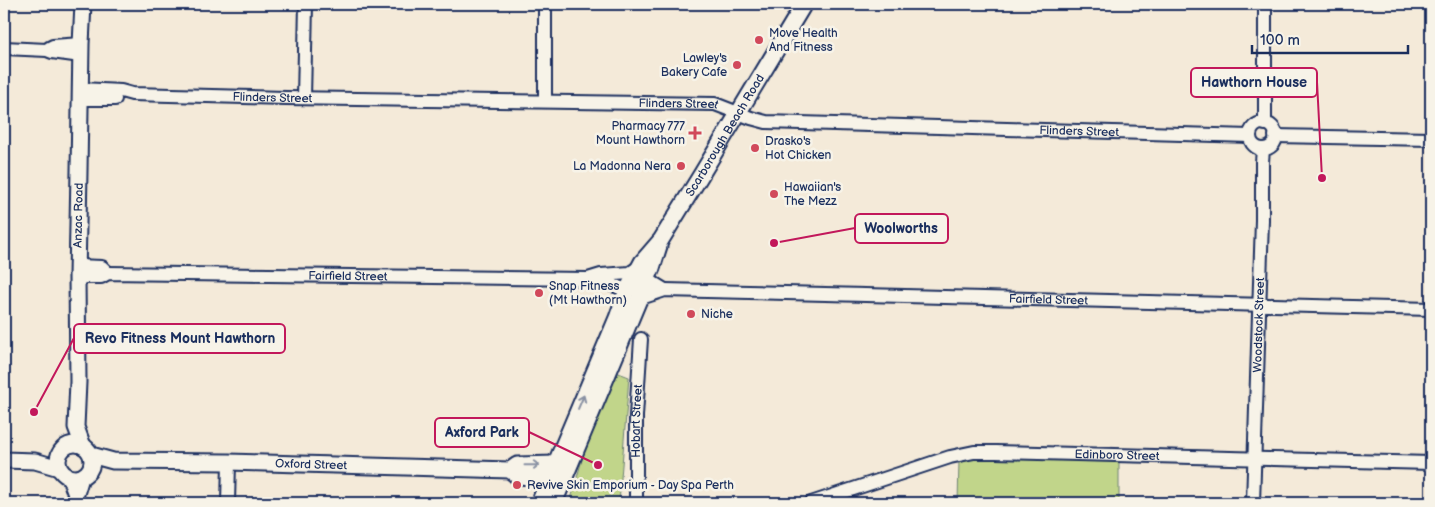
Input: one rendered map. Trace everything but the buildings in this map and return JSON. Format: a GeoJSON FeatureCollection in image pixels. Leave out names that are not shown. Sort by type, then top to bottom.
{"type":"FeatureCollection","features":[{"type":"Feature","properties":{"kind":"main road","name":"Anzac Road"},"geometry":{"type":"LineString","coordinates":[[63,461],[76,426],[78,382],[77,272],[83,4]]}},
{"type":"Feature","properties":{"kind":"main road","name":"Scarborough Beach Road"},"geometry":{"type":"LineString","coordinates":[[539,503],[559,474],[643,273],[661,240],[804,4]]}},
{"type":"Feature","properties":{"kind":"main road","name":"Anzac Road"},"geometry":{"type":"LineString","coordinates":[[76,426],[87,462]]}},
{"type":"Feature","properties":{"kind":"main road"},"geometry":{"type":"LineString","coordinates":[[77,444],[87,462],[76,478],[63,461],[77,444]]}},
{"type":"Feature","properties":{"kind":"main road"},"geometry":{"type":"LineString","coordinates":[[4,460],[63,461]]}},
{"type":"Feature","properties":{"kind":"main road","name":"Oxford Street"},"geometry":{"type":"LineString","coordinates":[[87,462],[229,462],[510,470],[517,465],[559,474]]}},
{"type":"Feature","properties":{"kind":"main road","name":"Scarborough Beach Road"},"geometry":{"type":"LineString","coordinates":[[554,503],[559,474]]}},
{"type":"Feature","properties":{"kind":"street"},"geometry":{"type":"LineString","coordinates":[[304,98],[306,4]]}},
{"type":"Feature","properties":{"kind":"street"},"geometry":{"type":"LineString","coordinates":[[545,4],[545,102]]}},
{"type":"Feature","properties":{"kind":"street"},"geometry":{"type":"LineString","coordinates":[[1265,4],[1265,124]]}},
{"type":"Feature","properties":{"kind":"street"},"geometry":{"type":"LineString","coordinates":[[4,48],[47,50],[52,46],[81,50]]}},
{"type":"Feature","properties":{"kind":"street","name":"Flinders Street"},"geometry":{"type":"LineString","coordinates":[[81,94],[121,91],[132,94],[304,98],[715,104],[766,122],[781,123],[1250,136]]}},
{"type":"Feature","properties":{"kind":"street"},"geometry":{"type":"LineString","coordinates":[[1265,124],[1274,130],[1276,136],[1272,145],[1263,149],[1254,146],[1250,136],[1255,126],[1265,124]]}},
{"type":"Feature","properties":{"kind":"street"},"geometry":{"type":"LineString","coordinates":[[1276,136],[1431,139]]}},
{"type":"Feature","properties":{"kind":"street","name":"Woodstock Street"},"geometry":{"type":"LineString","coordinates":[[1253,503],[1263,149]]}},
{"type":"Feature","properties":{"kind":"street","name":"Fairfield Street"},"geometry":{"type":"LineString","coordinates":[[77,272],[102,267],[108,273],[588,279],[609,284],[633,295],[666,290],[1431,309]]}},
{"type":"Feature","properties":{"kind":"street","name":"Fairfield Street"},"geometry":{"type":"LineString","coordinates":[[588,279],[601,275],[643,273],[666,290]]}},
{"type":"Feature","properties":{"kind":"street","name":"Hobart Street"},"geometry":{"type":"LineString","coordinates":[[636,503],[636,416],[641,339]]}},
{"type":"Feature","properties":{"kind":"street","name":"Edinboro Street"},"geometry":{"type":"LineString","coordinates":[[811,503],[950,457],[974,452],[1431,463]]}},
{"type":"Feature","properties":{"kind":"street"},"geometry":{"type":"LineString","coordinates":[[63,461],[76,501]]}},
{"type":"Feature","properties":{"kind":"street"},"geometry":{"type":"LineString","coordinates":[[76,501],[87,462]]}},
{"type":"Feature","properties":{"kind":"street"},"geometry":{"type":"LineString","coordinates":[[228,503],[229,462]]}},
{"type":"Feature","properties":{"kind":"green space"},"geometry":{"type":"Polygon","coordinates":[[[616,372],[629,377],[619,503],[570,503],[586,445],[616,372]]]}},
{"type":"Feature","properties":{"kind":"green space"},"geometry":{"type":"Polygon","coordinates":[[[970,457],[1119,460],[1119,503],[958,503],[959,460],[970,457]]]}},
{"type":"Feature","properties":{"kind":"place","name":"Move Health And Fitness"},"geometry":{"type":"Point","coordinates":[759,40]}},
{"type":"Feature","properties":{"kind":"place","name":"Lawley's Bakery Cafe"},"geometry":{"type":"Point","coordinates":[737,65]}},
{"type":"Feature","properties":{"kind":"place","name":"Pharmacy 777 Mount Hawthorn"},"geometry":{"type":"Point","coordinates":[695,133]}},
{"type":"Feature","properties":{"kind":"place","name":"Drasko's Hot Chicken"},"geometry":{"type":"Point","coordinates":[755,148]}},
{"type":"Feature","properties":{"kind":"place","name":"La Madonna Nera"},"geometry":{"type":"Point","coordinates":[681,166]}},
{"type":"Feature","properties":{"kind":"place","name":"Hawthorn House"},"geometry":{"type":"Point","coordinates":[1322,178]}},
{"type":"Feature","properties":{"kind":"place","name":"Hawaiian's The Mezz"},"geometry":{"type":"Point","coordinates":[774,194]}},
{"type":"Feature","properties":{"kind":"place","name":"Woolworths"},"geometry":{"type":"Point","coordinates":[774,243]}},
{"type":"Feature","properties":{"kind":"place","name":"Snap Fitness (Mt Hawthorn)"},"geometry":{"type":"Point","coordinates":[539,293]}},
{"type":"Feature","properties":{"kind":"place","name":"Niche"},"geometry":{"type":"Point","coordinates":[691,314]}},
{"type":"Feature","properties":{"kind":"place","name":"Revo Fitness Mount Hawthorn"},"geometry":{"type":"Point","coordinates":[34,412]}},
{"type":"Feature","properties":{"kind":"place","name":"Axford Park"},"geometry":{"type":"Point","coordinates":[598,465]}},
{"type":"Feature","properties":{"kind":"place","name":"Revive Skin Emporium - Day Spa Perth"},"geometry":{"type":"Point","coordinates":[517,485]}}]}
